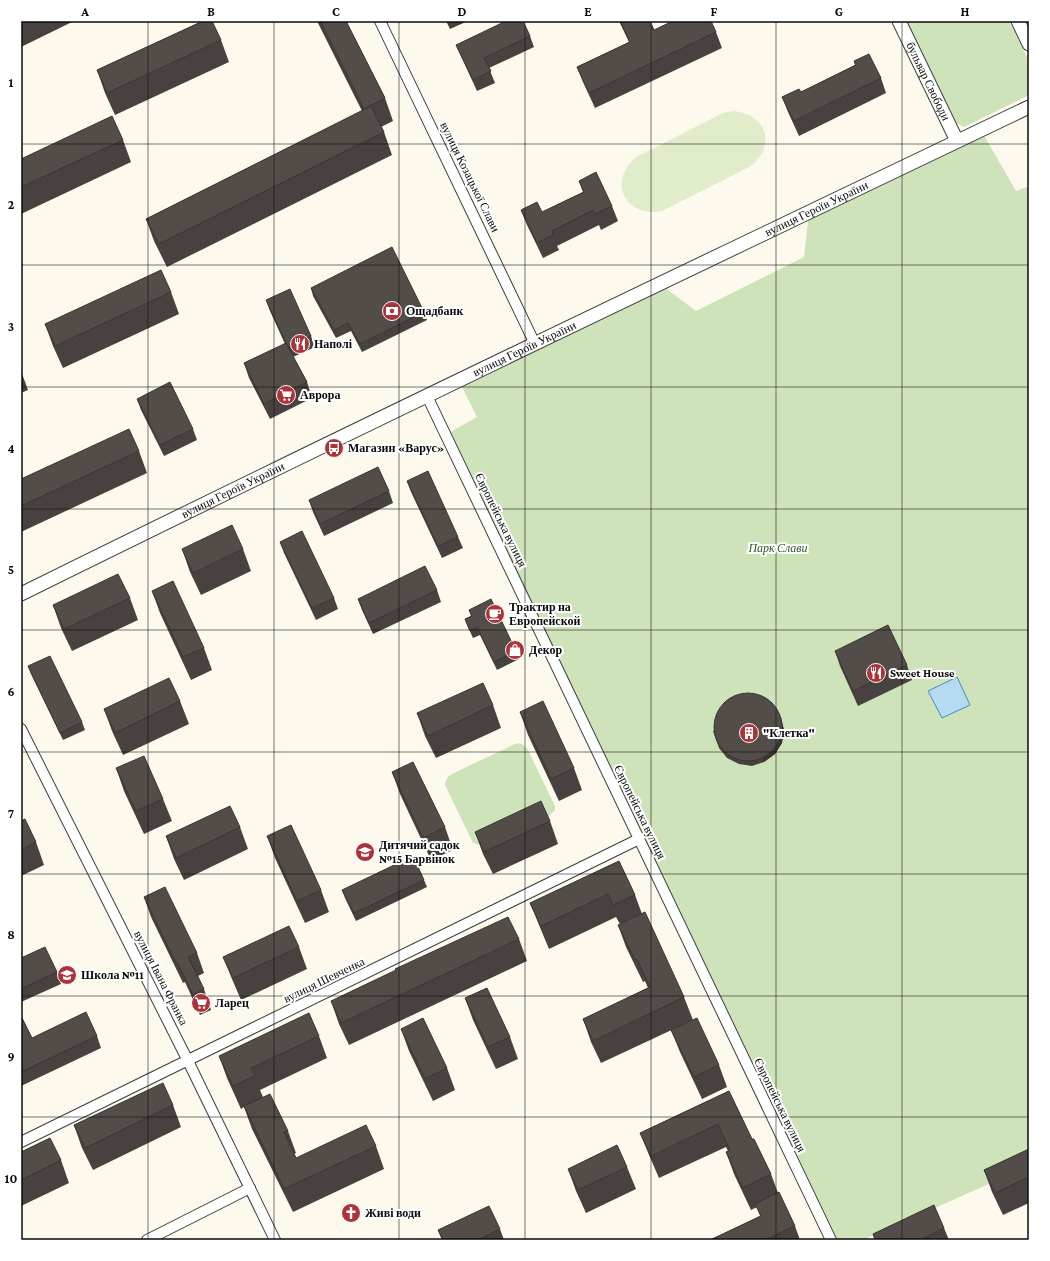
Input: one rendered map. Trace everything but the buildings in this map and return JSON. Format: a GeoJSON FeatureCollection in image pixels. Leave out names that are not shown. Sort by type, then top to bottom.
{"type":"FeatureCollection","features":[{"type":"Feature","properties":{"kind":"street","name":"вулиця Козацької Слави"},"geometry":{"type":"LineString","coordinates":[[380,21],[536,344]]}},
{"type":"Feature","properties":{"kind":"street","name":"бульвар Свободи"},"geometry":{"type":"LineString","coordinates":[[899,21],[957,141]]}},
{"type":"Feature","properties":{"kind":"street"},"geometry":{"type":"LineString","coordinates":[[1018,21],[1029,44]]}},
{"type":"Feature","properties":{"kind":"street","name":"вулиця Героїв України"},"geometry":{"type":"LineString","coordinates":[[21,594],[427,396],[1029,107]]}},
{"type":"Feature","properties":{"kind":"street","name":"Європейська вулиця"},"geometry":{"type":"LineString","coordinates":[[427,396],[831,1240]]}},
{"type":"Feature","properties":{"kind":"street","name":"вулиця Івана Франка"},"geometry":{"type":"LineString","coordinates":[[21,728],[188,1061],[275,1240]]}},
{"type":"Feature","properties":{"kind":"street","name":"вулиця Шевченка"},"geometry":{"type":"LineString","coordinates":[[21,1142],[639,840]]}},
{"type":"Feature","properties":{"kind":"street"},"geometry":{"type":"LineString","coordinates":[[147,1240],[250,1188]]}},
{"type":"Feature","properties":{"kind":"green space"},"geometry":{"type":"Polygon","coordinates":[[[905,21],[1009,21],[1029,61],[1029,95],[964,127],[953,121],[905,21]]]}},
{"type":"Feature","properties":{"kind":"green space"},"geometry":{"type":"Polygon","coordinates":[[[733,111],[744,113],[753,118],[760,124],[764,131],[764,149],[751,166],[662,211],[649,212],[638,209],[630,204],[624,196],[622,187],[623,177],[627,167],[636,157],[723,113],[733,111]]]}},
{"type":"Feature","properties":{"kind":"green space","name":"Парк Слави"},"geometry":{"type":"Polygon","coordinates":[[[982,132],[1016,191],[1029,186],[1029,1166],[863,1240],[831,1240],[445,435],[477,417],[459,381],[660,284],[696,311],[804,257],[809,212],[982,132]]]}},
{"type":"Feature","properties":{"kind":"green space"},"geometry":{"type":"Polygon","coordinates":[[[520,743],[527,748],[555,806],[555,810],[549,816],[484,846],[473,843],[445,785],[447,779],[454,773],[520,743]]]}},
{"type":"Feature","properties":{"kind":"water"},"geometry":{"type":"Polygon","coordinates":[[[957,677],[970,705],[942,718],[928,691],[957,677]]]}},
{"type":"Feature","properties":{"kind":"place","name":"Ощадбанк"},"geometry":{"type":"Point","coordinates":[392,311]}},
{"type":"Feature","properties":{"kind":"place","name":"Наполі"},"geometry":{"type":"Point","coordinates":[300,344]}},
{"type":"Feature","properties":{"kind":"place","name":"Аврора"},"geometry":{"type":"Point","coordinates":[286,395]}},
{"type":"Feature","properties":{"kind":"place","name":"Магазин «Варус»"},"geometry":{"type":"Point","coordinates":[334,448]}},
{"type":"Feature","properties":{"kind":"place","name":"Трактир на Европейской"},"geometry":{"type":"Point","coordinates":[495,614]}},
{"type":"Feature","properties":{"kind":"place","name":"Декор"},"geometry":{"type":"Point","coordinates":[515,650]}},
{"type":"Feature","properties":{"kind":"place","name":"Sweet House"},"geometry":{"type":"Point","coordinates":[876,673]}},
{"type":"Feature","properties":{"kind":"place","name":"\"Клетка\""},"geometry":{"type":"Point","coordinates":[749,733]}},
{"type":"Feature","properties":{"kind":"place","name":"Дитячий садок №15 Барвінок"},"geometry":{"type":"Point","coordinates":[365,852]}},
{"type":"Feature","properties":{"kind":"place","name":"Школа №11"},"geometry":{"type":"Point","coordinates":[67,975]}},
{"type":"Feature","properties":{"kind":"place","name":"Ларец"},"geometry":{"type":"Point","coordinates":[201,1003]}},
{"type":"Feature","properties":{"kind":"place","name":"Живі води"},"geometry":{"type":"Point","coordinates":[351,1213]}}]}
